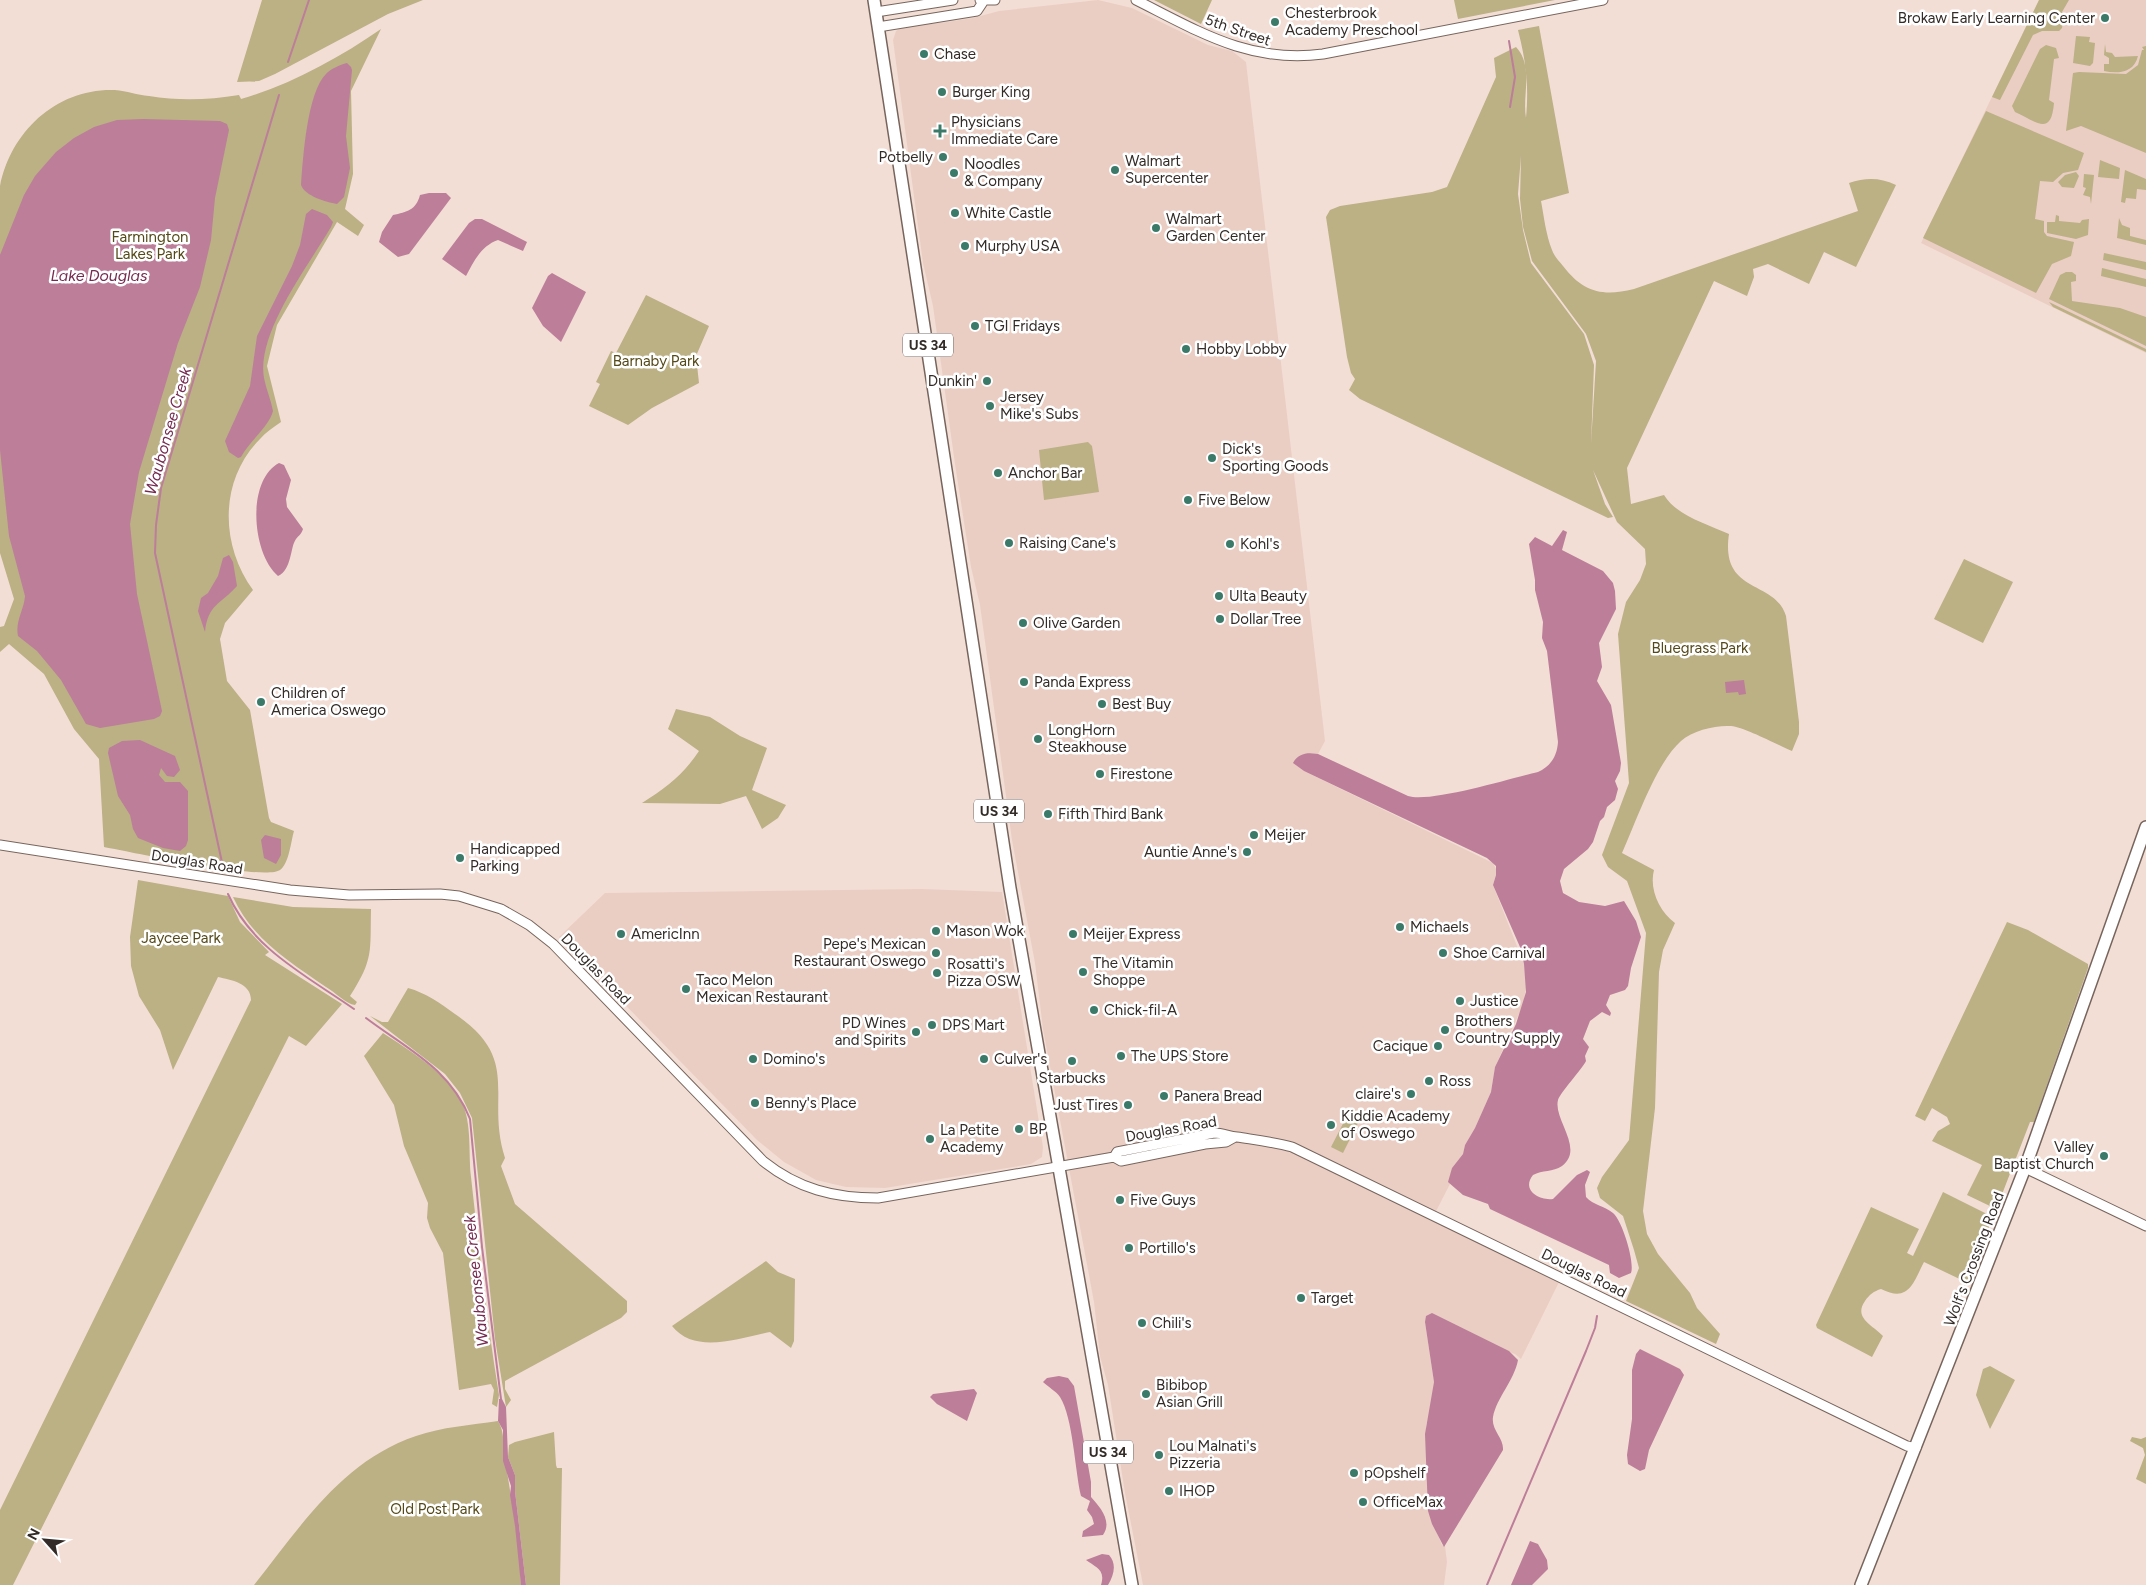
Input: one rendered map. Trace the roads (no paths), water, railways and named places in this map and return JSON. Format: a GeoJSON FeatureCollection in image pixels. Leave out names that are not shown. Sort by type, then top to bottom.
{"type":"FeatureCollection","features":[{"type":"Feature","properties":{"kind":"main road","name":"US 34"},"geometry":{"type":"LineString","coordinates":[[875,6],[1008,872],[1132,1585]]}},
{"type":"Feature","properties":{"kind":"main road","name":"Wolf's Crossing Road"},"geometry":{"type":"LineString","coordinates":[[1861,1585],[2025,1168],[2146,827]]}},
{"type":"Feature","properties":{"kind":"street"},"geometry":{"type":"LineString","coordinates":[[875,6],[953,0]]}},
{"type":"Feature","properties":{"kind":"street"},"geometry":{"type":"LineString","coordinates":[[878,27],[977,11],[981,1],[995,0]]}},
{"type":"Feature","properties":{"kind":"street","name":"5th Street"},"geometry":{"type":"LineString","coordinates":[[1136,0],[1208,36],[1245,50],[1272,56],[1300,56],[1323,54],[1602,0]]}},
{"type":"Feature","properties":{"kind":"street","name":"Douglas Road"},"geometry":{"type":"LineString","coordinates":[[0,845],[219,878],[234,882],[333,894],[451,895],[478,901],[508,913],[529,925],[553,944],[763,1161],[792,1181],[812,1190],[843,1197],[878,1198],[1114,1158],[1121,1160],[1226,1142],[1235,1137],[1274,1142],[1303,1152],[1889,1438],[1916,1448]]}},
{"type":"Feature","properties":{"kind":"street"},"geometry":{"type":"LineString","coordinates":[[2025,1168],[2146,1226]]}},
{"type":"Feature","properties":{"kind":"water"},"geometry":{"type":"Polygon","coordinates":[[[347,63],[352,70],[346,136],[350,168],[344,197],[337,204],[311,195],[301,185],[307,127],[314,96],[328,72],[335,67],[347,63]]]}},
{"type":"Feature","properties":{"kind":"water","name":"Lake Douglas"},"geometry":{"type":"Polygon","coordinates":[[[117,120],[220,121],[227,124],[229,130],[215,198],[211,240],[200,287],[178,343],[139,472],[130,524],[137,594],[162,711],[160,716],[154,719],[100,728],[86,724],[61,680],[37,651],[18,636],[18,625],[25,596],[9,536],[0,450],[0,255],[24,195],[35,176],[56,152],[74,138],[94,127],[117,120]]]}},
{"type":"Feature","properties":{"kind":"water"},"geometry":{"type":"Polygon","coordinates":[[[446,193],[451,198],[409,254],[398,257],[379,242],[382,232],[393,215],[410,210],[416,204],[420,195],[446,193]]]}},
{"type":"Feature","properties":{"kind":"water"},"geometry":{"type":"Polygon","coordinates":[[[312,209],[327,215],[333,222],[276,320],[268,341],[264,360],[264,378],[273,411],[268,423],[241,457],[238,458],[229,452],[225,441],[250,386],[257,336],[292,266],[300,245],[306,214],[312,209]]]}},
{"type":"Feature","properties":{"kind":"water"},"geometry":{"type":"Polygon","coordinates":[[[475,219],[482,219],[527,242],[523,251],[498,240],[492,243],[479,255],[466,276],[442,259],[469,223],[475,219]]]}},
{"type":"Feature","properties":{"kind":"water"},"geometry":{"type":"Polygon","coordinates":[[[552,273],[586,292],[561,342],[543,326],[532,308],[548,276],[552,273]]]}},
{"type":"Feature","properties":{"kind":"water"},"geometry":{"type":"Polygon","coordinates":[[[279,463],[284,465],[291,480],[286,499],[287,507],[303,529],[294,543],[286,569],[278,576],[269,566],[263,552],[256,518],[257,501],[261,485],[268,472],[279,463]]]}},
{"type":"Feature","properties":{"kind":"water"},"geometry":{"type":"Polygon","coordinates":[[[1563,530],[1567,532],[1562,550],[1603,571],[1613,583],[1615,591],[1616,609],[1599,643],[1602,667],[1597,681],[1611,705],[1621,763],[1620,771],[1615,781],[1618,789],[1615,800],[1607,807],[1593,842],[1588,849],[1564,869],[1560,881],[1563,893],[1579,902],[1605,906],[1624,901],[1636,921],[1641,937],[1631,968],[1628,986],[1625,990],[1610,995],[1606,1005],[1611,1013],[1610,1016],[1602,1012],[1590,1021],[1583,1039],[1589,1047],[1585,1056],[1586,1061],[1558,1100],[1560,1116],[1570,1143],[1568,1159],[1559,1168],[1533,1175],[1529,1185],[1530,1190],[1537,1196],[1553,1199],[1577,1175],[1587,1170],[1590,1172],[1585,1185],[1586,1197],[1617,1217],[1627,1242],[1631,1260],[1631,1273],[1619,1278],[1610,1273],[1609,1265],[1490,1209],[1488,1204],[1463,1195],[1448,1182],[1452,1168],[1463,1154],[1465,1145],[1491,1092],[1495,1067],[1516,1024],[1526,992],[1524,964],[1520,947],[1493,885],[1496,866],[1487,858],[1304,771],[1293,763],[1304,754],[1318,754],[1408,796],[1419,797],[1471,789],[1538,772],[1550,764],[1555,756],[1558,742],[1547,651],[1542,638],[1543,622],[1535,590],[1529,544],[1535,537],[1552,546],[1563,530]]]}},
{"type":"Feature","properties":{"kind":"water"},"geometry":{"type":"Polygon","coordinates":[[[229,555],[233,562],[237,586],[212,610],[205,632],[198,611],[201,598],[208,593],[218,576],[223,558],[229,555]]]}},
{"type":"Feature","properties":{"kind":"water"},"geometry":{"type":"Polygon","coordinates":[[[1744,680],[1746,694],[1739,695],[1738,692],[1726,693],[1725,682],[1744,680]]]}},
{"type":"Feature","properties":{"kind":"water"},"geometry":{"type":"Polygon","coordinates":[[[140,740],[175,756],[180,770],[174,777],[167,776],[161,768],[159,775],[165,782],[180,782],[188,791],[188,840],[186,846],[180,851],[163,848],[138,838],[133,829],[130,815],[118,796],[108,753],[109,748],[122,741],[140,740]]]}},
{"type":"Feature","properties":{"kind":"water"},"geometry":{"type":"Polygon","coordinates":[[[265,835],[281,839],[281,855],[276,864],[264,858],[261,840],[265,835]]]}},
{"type":"Feature","properties":{"kind":"water"},"geometry":{"type":"Polygon","coordinates":[[[1432,1313],[1509,1351],[1518,1360],[1493,1417],[1494,1426],[1502,1442],[1503,1450],[1444,1547],[1432,1524],[1428,1511],[1425,1434],[1434,1382],[1425,1322],[1426,1316],[1432,1313]]]}},
{"type":"Feature","properties":{"kind":"water"},"geometry":{"type":"Polygon","coordinates":[[[1640,1349],[1680,1369],[1684,1375],[1649,1450],[1645,1469],[1640,1471],[1628,1464],[1627,1455],[1632,1419],[1632,1370],[1636,1354],[1640,1349]]]}},
{"type":"Feature","properties":{"kind":"water"},"geometry":{"type":"Polygon","coordinates":[[[1059,1376],[1068,1378],[1074,1386],[1091,1482],[1091,1497],[1101,1509],[1106,1519],[1106,1530],[1103,1535],[1082,1537],[1083,1531],[1094,1524],[1087,1510],[1090,1501],[1081,1496],[1071,1431],[1064,1406],[1060,1397],[1043,1382],[1047,1378],[1059,1376]]]}},
{"type":"Feature","properties":{"kind":"water"},"geometry":{"type":"Polygon","coordinates":[[[974,1389],[977,1393],[967,1421],[937,1404],[930,1397],[933,1394],[974,1389]]]}},
{"type":"Feature","properties":{"kind":"water"},"geometry":{"type":"Polygon","coordinates":[[[499,1399],[502,1399],[506,1407],[508,1457],[515,1475],[515,1491],[526,1585],[521,1585],[510,1495],[511,1486],[503,1461],[503,1430],[498,1421],[499,1399]]]}},
{"type":"Feature","properties":{"kind":"water"},"geometry":{"type":"Polygon","coordinates":[[[1530,1541],[1538,1544],[1547,1560],[1548,1569],[1532,1585],[1511,1585],[1530,1541]]]}},
{"type":"Feature","properties":{"kind":"water"},"geometry":{"type":"Polygon","coordinates":[[[1102,1554],[1109,1555],[1112,1558],[1114,1566],[1108,1585],[1101,1585],[1101,1572],[1086,1560],[1102,1554]]]}},
{"type":"Feature","properties":{"kind":"waterway","name":"Waubonsee Creek"},"geometry":{"type":"LineString","coordinates":[[288,62],[309,0]]}},
{"type":"Feature","properties":{"kind":"waterway"},"geometry":{"type":"LineString","coordinates":[[1509,41],[1515,77],[1510,107]]}},
{"type":"Feature","properties":{"kind":"waterway","name":"Waubonsee Creek"},"geometry":{"type":"LineString","coordinates":[[223,867],[155,553],[156,525],[161,488],[279,95]]}},
{"type":"Feature","properties":{"kind":"waterway","name":"Waubonsee Creek"},"geometry":{"type":"LineString","coordinates":[[228,894],[238,913],[251,931],[266,946],[300,973],[354,1009]]}},
{"type":"Feature","properties":{"kind":"waterway","name":"Waubonsee Creek"},"geometry":{"type":"LineString","coordinates":[[366,1018],[412,1050],[439,1073],[451,1086],[470,1119],[482,1247],[501,1399]]}},
{"type":"Feature","properties":{"kind":"waterway"},"geometry":{"type":"LineString","coordinates":[[1487,1585],[1586,1351],[1595,1328],[1597,1316]]}},
{"type":"Feature","properties":{"kind":"place","name":"Brokaw Early Learning Center"},"geometry":{"type":"Point","coordinates":[2105,18]}},
{"type":"Feature","properties":{"kind":"place","name":"Chesterbrook Academy Preschool"},"geometry":{"type":"Point","coordinates":[1275,22]}},
{"type":"Feature","properties":{"kind":"place","name":"Chase"},"geometry":{"type":"Point","coordinates":[924,54]}},
{"type":"Feature","properties":{"kind":"place","name":"Burger King"},"geometry":{"type":"Point","coordinates":[942,92]}},
{"type":"Feature","properties":{"kind":"place","name":"Physicians Immediate Care"},"geometry":{"type":"Point","coordinates":[940,131]}},
{"type":"Feature","properties":{"kind":"place","name":"Potbelly"},"geometry":{"type":"Point","coordinates":[943,157]}},
{"type":"Feature","properties":{"kind":"place","name":"Walmart Supercenter"},"geometry":{"type":"Point","coordinates":[1115,170]}},
{"type":"Feature","properties":{"kind":"place","name":"Noodles & Company"},"geometry":{"type":"Point","coordinates":[954,173]}},
{"type":"Feature","properties":{"kind":"place","name":"White Castle"},"geometry":{"type":"Point","coordinates":[955,213]}},
{"type":"Feature","properties":{"kind":"place","name":"Walmart Garden Center"},"geometry":{"type":"Point","coordinates":[1156,228]}},
{"type":"Feature","properties":{"kind":"place","name":"Murphy USA"},"geometry":{"type":"Point","coordinates":[965,246]}},
{"type":"Feature","properties":{"kind":"place","name":"TGI Fridays"},"geometry":{"type":"Point","coordinates":[975,326]}},
{"type":"Feature","properties":{"kind":"place","name":"Hobby Lobby"},"geometry":{"type":"Point","coordinates":[1186,349]}},
{"type":"Feature","properties":{"kind":"place","name":"Dunkin'"},"geometry":{"type":"Point","coordinates":[987,381]}},
{"type":"Feature","properties":{"kind":"place","name":"Jersey Mike's Subs"},"geometry":{"type":"Point","coordinates":[990,406]}},
{"type":"Feature","properties":{"kind":"place","name":"Dick's Sporting Goods"},"geometry":{"type":"Point","coordinates":[1212,458]}},
{"type":"Feature","properties":{"kind":"place","name":"Anchor Bar"},"geometry":{"type":"Point","coordinates":[998,473]}},
{"type":"Feature","properties":{"kind":"place","name":"Five Below"},"geometry":{"type":"Point","coordinates":[1188,500]}},
{"type":"Feature","properties":{"kind":"place","name":"Raising Cane's"},"geometry":{"type":"Point","coordinates":[1009,543]}},
{"type":"Feature","properties":{"kind":"place","name":"Kohl's"},"geometry":{"type":"Point","coordinates":[1230,544]}},
{"type":"Feature","properties":{"kind":"place","name":"Ulta Beauty"},"geometry":{"type":"Point","coordinates":[1219,596]}},
{"type":"Feature","properties":{"kind":"place","name":"Dollar Tree"},"geometry":{"type":"Point","coordinates":[1220,619]}},
{"type":"Feature","properties":{"kind":"place","name":"Olive Garden"},"geometry":{"type":"Point","coordinates":[1023,623]}},
{"type":"Feature","properties":{"kind":"place","name":"Panda Express"},"geometry":{"type":"Point","coordinates":[1024,682]}},
{"type":"Feature","properties":{"kind":"place","name":"Children of America Oswego"},"geometry":{"type":"Point","coordinates":[261,702]}},
{"type":"Feature","properties":{"kind":"place","name":"Best Buy"},"geometry":{"type":"Point","coordinates":[1102,704]}},
{"type":"Feature","properties":{"kind":"place","name":"LongHorn Steakhouse"},"geometry":{"type":"Point","coordinates":[1038,739]}},
{"type":"Feature","properties":{"kind":"place","name":"Firestone"},"geometry":{"type":"Point","coordinates":[1100,774]}},
{"type":"Feature","properties":{"kind":"place","name":"Fifth Third Bank"},"geometry":{"type":"Point","coordinates":[1048,814]}},
{"type":"Feature","properties":{"kind":"place","name":"Meijer"},"geometry":{"type":"Point","coordinates":[1254,835]}},
{"type":"Feature","properties":{"kind":"place","name":"Auntie Anne's"},"geometry":{"type":"Point","coordinates":[1247,852]}},
{"type":"Feature","properties":{"kind":"place","name":"Handicapped Parking"},"geometry":{"type":"Point","coordinates":[460,858]}},
{"type":"Feature","properties":{"kind":"place","name":"Michaels"},"geometry":{"type":"Point","coordinates":[1400,927]}},
{"type":"Feature","properties":{"kind":"place","name":"Mason Wok"},"geometry":{"type":"Point","coordinates":[936,931]}},
{"type":"Feature","properties":{"kind":"place","name":"AmericInn"},"geometry":{"type":"Point","coordinates":[621,934]}},
{"type":"Feature","properties":{"kind":"place","name":"Meijer Express"},"geometry":{"type":"Point","coordinates":[1073,934]}},
{"type":"Feature","properties":{"kind":"place","name":"Pepe's Mexican Restaurant Oswego"},"geometry":{"type":"Point","coordinates":[936,953]}},
{"type":"Feature","properties":{"kind":"place","name":"Shoe Carnival"},"geometry":{"type":"Point","coordinates":[1443,953]}},
{"type":"Feature","properties":{"kind":"place","name":"The Vitamin Shoppe"},"geometry":{"type":"Point","coordinates":[1083,972]}},
{"type":"Feature","properties":{"kind":"place","name":"Rosatti's Pizza OSW"},"geometry":{"type":"Point","coordinates":[937,973]}},
{"type":"Feature","properties":{"kind":"place","name":"Taco Melon Mexican Restaurant"},"geometry":{"type":"Point","coordinates":[686,989]}},
{"type":"Feature","properties":{"kind":"place","name":"Justice"},"geometry":{"type":"Point","coordinates":[1460,1001]}},
{"type":"Feature","properties":{"kind":"place","name":"Chick-fil-A"},"geometry":{"type":"Point","coordinates":[1094,1010]}},
{"type":"Feature","properties":{"kind":"place","name":"DPS Mart"},"geometry":{"type":"Point","coordinates":[932,1025]}},
{"type":"Feature","properties":{"kind":"place","name":"Brothers Country Supply"},"geometry":{"type":"Point","coordinates":[1445,1030]}},
{"type":"Feature","properties":{"kind":"place","name":"PD Wines and Spirits"},"geometry":{"type":"Point","coordinates":[916,1032]}},
{"type":"Feature","properties":{"kind":"place","name":"Cacique"},"geometry":{"type":"Point","coordinates":[1438,1046]}},
{"type":"Feature","properties":{"kind":"place","name":"The UPS Store"},"geometry":{"type":"Point","coordinates":[1121,1056]}},
{"type":"Feature","properties":{"kind":"place","name":"Domino's"},"geometry":{"type":"Point","coordinates":[753,1059]}},
{"type":"Feature","properties":{"kind":"place","name":"Culver's"},"geometry":{"type":"Point","coordinates":[984,1059]}},
{"type":"Feature","properties":{"kind":"place","name":"Starbucks"},"geometry":{"type":"Point","coordinates":[1072,1061]}},
{"type":"Feature","properties":{"kind":"place","name":"Ross"},"geometry":{"type":"Point","coordinates":[1429,1081]}},
{"type":"Feature","properties":{"kind":"place","name":"claire's"},"geometry":{"type":"Point","coordinates":[1411,1094]}},
{"type":"Feature","properties":{"kind":"place","name":"Panera Bread"},"geometry":{"type":"Point","coordinates":[1164,1096]}},
{"type":"Feature","properties":{"kind":"place","name":"Benny's Place"},"geometry":{"type":"Point","coordinates":[755,1103]}},
{"type":"Feature","properties":{"kind":"place","name":"Just Tires"},"geometry":{"type":"Point","coordinates":[1128,1105]}},
{"type":"Feature","properties":{"kind":"place","name":"Kiddie Academy of Oswego"},"geometry":{"type":"Point","coordinates":[1331,1125]}},
{"type":"Feature","properties":{"kind":"place","name":"BP"},"geometry":{"type":"Point","coordinates":[1019,1129]}},
{"type":"Feature","properties":{"kind":"place","name":"La Petite Academy"},"geometry":{"type":"Point","coordinates":[930,1139]}},
{"type":"Feature","properties":{"kind":"place","name":"Valley Baptist Church"},"geometry":{"type":"Point","coordinates":[2104,1156]}},
{"type":"Feature","properties":{"kind":"place","name":"Five Guys"},"geometry":{"type":"Point","coordinates":[1120,1200]}},
{"type":"Feature","properties":{"kind":"place","name":"Portillo's"},"geometry":{"type":"Point","coordinates":[1129,1248]}},
{"type":"Feature","properties":{"kind":"place","name":"Target"},"geometry":{"type":"Point","coordinates":[1301,1298]}},
{"type":"Feature","properties":{"kind":"place","name":"Chili's"},"geometry":{"type":"Point","coordinates":[1142,1323]}},
{"type":"Feature","properties":{"kind":"place","name":"Bibibop Asian Grill"},"geometry":{"type":"Point","coordinates":[1146,1394]}},
{"type":"Feature","properties":{"kind":"place","name":"Lou Malnati's Pizzeria"},"geometry":{"type":"Point","coordinates":[1159,1455]}},
{"type":"Feature","properties":{"kind":"place","name":"pOpshelf"},"geometry":{"type":"Point","coordinates":[1354,1473]}},
{"type":"Feature","properties":{"kind":"place","name":"IHOP"},"geometry":{"type":"Point","coordinates":[1169,1491]}},
{"type":"Feature","properties":{"kind":"place","name":"OfficeMax"},"geometry":{"type":"Point","coordinates":[1363,1502]}},
{"type":"Feature","properties":{"kind":"park label","name":"Farmington Lakes Park"},"geometry":{"type":"Point","coordinates":[150,246]}},
{"type":"Feature","properties":{"kind":"park label","name":"Barnaby Park"},"geometry":{"type":"Point","coordinates":[656,361]}},
{"type":"Feature","properties":{"kind":"park label","name":"Bluegrass Park"},"geometry":{"type":"Point","coordinates":[1700,648]}},
{"type":"Feature","properties":{"kind":"park label","name":"Jaycee Park"},"geometry":{"type":"Point","coordinates":[181,938]}},
{"type":"Feature","properties":{"kind":"park label","name":"Old Post Park"},"geometry":{"type":"Point","coordinates":[435,1509]}}]}
